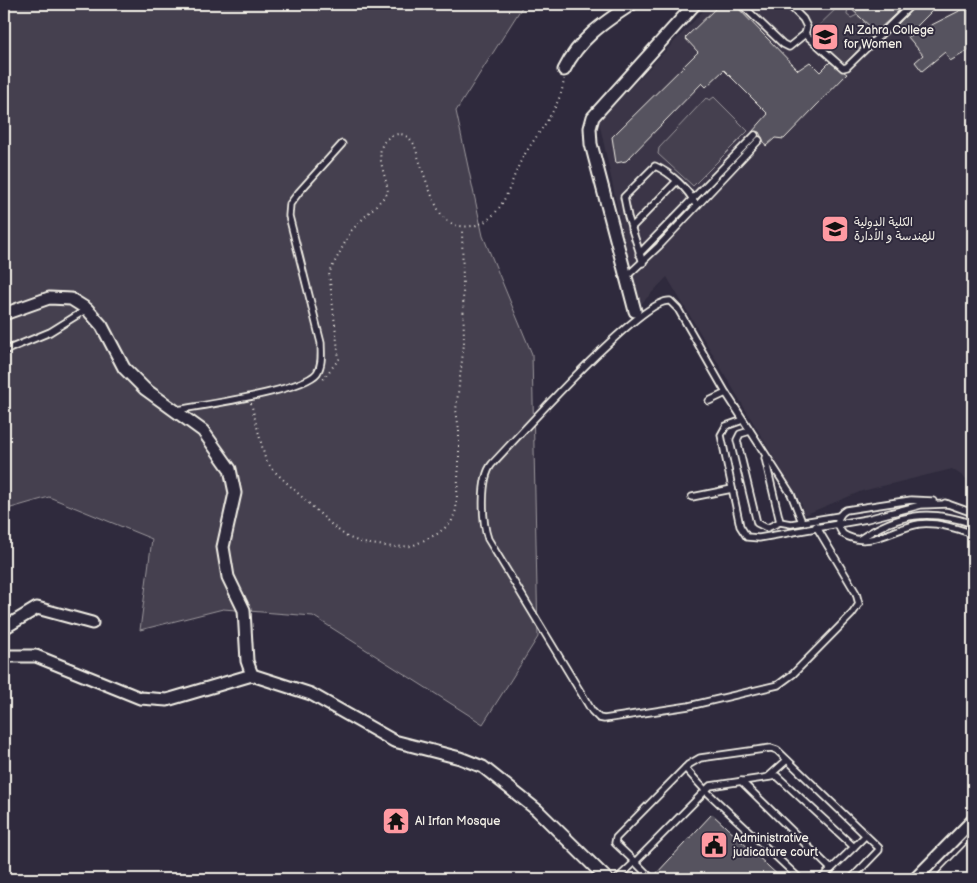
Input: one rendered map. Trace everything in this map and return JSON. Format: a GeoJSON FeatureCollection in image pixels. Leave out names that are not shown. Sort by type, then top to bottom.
{"type":"FeatureCollection","features":[{"type":"Feature","properties":{"kind":"main road"},"geometry":{"type":"LineString","coordinates":[[947,879],[973,852]]}},
{"type":"Feature","properties":{"kind":"main road"},"geometry":{"type":"LineString","coordinates":[[970,879],[973,876]]}},
{"type":"Feature","properties":{"kind":"street"},"geometry":{"type":"LineString","coordinates":[[564,70],[569,59],[591,32],[632,4]]}},
{"type":"Feature","properties":{"kind":"street"},"geometry":{"type":"LineString","coordinates":[[636,314],[591,144],[590,128],[594,117],[695,4]]}},
{"type":"Feature","properties":{"kind":"street"},"geometry":{"type":"LineString","coordinates":[[4,314],[49,298],[71,300],[87,309],[102,326],[124,368],[144,389],[203,431],[230,469],[235,493],[223,547],[228,576],[244,610],[247,661],[252,675]]}},
{"type":"Feature","properties":{"kind":"street"},"geometry":{"type":"LineString","coordinates":[[4,628],[37,608],[92,623]]}},
{"type":"Feature","properties":{"kind":"street"},"geometry":{"type":"LineString","coordinates":[[4,656],[36,656],[140,698],[167,700],[252,675],[311,694],[394,741],[460,758],[483,767],[538,810],[607,879]]}},
{"type":"Feature","properties":{"kind":"street"},"geometry":{"type":"LineString","coordinates":[[946,848],[973,814]]}},
{"type":"Feature","properties":{"kind":"street"},"geometry":{"type":"LineString","coordinates":[[915,879],[973,820]]}},
{"type":"Feature","properties":{"kind":"lane"},"geometry":{"type":"LineString","coordinates":[[741,4],[786,47],[793,46],[805,34],[807,27],[803,19],[788,4]]}},
{"type":"Feature","properties":{"kind":"lane"},"geometry":{"type":"LineString","coordinates":[[805,34],[843,68],[847,67],[912,4]]}},
{"type":"Feature","properties":{"kind":"lane"},"geometry":{"type":"LineString","coordinates":[[626,277],[643,263],[757,137],[692,198],[639,254]]}},
{"type":"Feature","properties":{"kind":"lane"},"geometry":{"type":"LineString","coordinates":[[175,411],[249,396],[306,381],[317,373],[321,360],[321,343],[289,216],[290,204],[342,144]]}},
{"type":"Feature","properties":{"kind":"lane"},"geometry":{"type":"LineString","coordinates":[[643,263],[631,228],[624,197],[655,166],[667,171],[696,205]]}},
{"type":"Feature","properties":{"kind":"lane"},"geometry":{"type":"LineString","coordinates":[[631,228],[676,182]]}},
{"type":"Feature","properties":{"kind":"lane"},"geometry":{"type":"LineString","coordinates":[[802,522],[791,494],[743,420],[675,304],[664,300],[636,314],[492,464],[484,480],[485,527],[488,539],[595,716],[604,719],[689,706],[769,689],[786,680],[852,614],[858,604],[856,593],[816,526]]}},
{"type":"Feature","properties":{"kind":"lane"},"geometry":{"type":"LineString","coordinates":[[4,351],[50,332],[87,309]]}},
{"type":"Feature","properties":{"kind":"lane"},"geometry":{"type":"LineString","coordinates":[[709,401],[726,392]]}},
{"type":"Feature","properties":{"kind":"lane"},"geometry":{"type":"LineString","coordinates":[[743,420],[726,426],[720,435],[742,532],[753,539],[816,526],[867,519],[921,504],[948,504]]}},
{"type":"Feature","properties":{"kind":"lane"},"geometry":{"type":"LineString","coordinates":[[750,431],[738,437],[738,444],[755,520],[760,526],[767,528],[780,522],[788,524],[839,516],[846,510],[911,500],[948,504],[973,513]]}},
{"type":"Feature","properties":{"kind":"lane"},"geometry":{"type":"LineString","coordinates":[[764,453],[780,522]]}},
{"type":"Feature","properties":{"kind":"lane"},"geometry":{"type":"LineString","coordinates":[[692,497],[732,489]]}},
{"type":"Feature","properties":{"kind":"lane"},"geometry":{"type":"LineString","coordinates":[[860,539],[882,525],[918,515],[941,515],[973,524]]}},
{"type":"Feature","properties":{"kind":"lane"},"geometry":{"type":"LineString","coordinates":[[839,516],[838,523],[843,534],[860,539],[877,538],[919,524],[943,525],[973,534]]}},
{"type":"Feature","properties":{"kind":"lane"},"geometry":{"type":"LineString","coordinates":[[767,528],[769,536]]}},
{"type":"Feature","properties":{"kind":"lane"},"geometry":{"type":"LineString","coordinates":[[652,879],[616,843],[616,838],[685,768],[700,758],[771,748],[787,760],[879,850],[851,879]]}},
{"type":"Feature","properties":{"kind":"lane"},"geometry":{"type":"LineString","coordinates":[[768,778],[787,760]]}},
{"type":"Feature","properties":{"kind":"lane"},"geometry":{"type":"LineString","coordinates":[[685,768],[705,790],[800,879]]}},
{"type":"Feature","properties":{"kind":"lane"},"geometry":{"type":"LineString","coordinates":[[617,879],[705,790],[712,785],[741,781],[781,778],[854,847]]}},
{"type":"Feature","properties":{"kind":"lane"},"geometry":{"type":"LineString","coordinates":[[741,781],[832,869]]}},
{"type":"Feature","properties":{"kind":"lane"},"geometry":{"type":"LineString","coordinates":[[821,879],[865,836]]}},
{"type":"Feature","properties":{"kind":"path"},"geometry":{"type":"LineString","coordinates":[[306,381],[318,382],[324,379],[339,359],[329,274],[351,232],[388,193],[379,155],[385,142],[391,136],[404,134],[409,138],[414,144],[443,216],[462,227],[478,225],[492,217],[498,208],[521,160],[561,96],[564,70]]}},
{"type":"Feature","properties":{"kind":"path"},"geometry":{"type":"LineString","coordinates":[[249,396],[265,458],[272,469],[347,537],[363,543],[393,548],[412,546],[437,534],[452,523],[456,510],[459,463],[456,410],[464,344],[462,227]]}},
{"type":"Feature","properties":{"kind":"shaded area"},"geometry":{"type":"Polygon","coordinates":[[[4,4],[524,4],[456,111],[483,236],[532,354],[538,637],[483,724],[313,616],[223,609],[140,630],[152,539],[49,497],[4,510],[4,4]]]}},
{"type":"Feature","properties":{"kind":"shaded area","name":"الكلية الدولية للهندسة و الأدارة"},"geometry":{"type":"Polygon","coordinates":[[[710,4],[973,4],[973,483],[952,469],[862,491],[804,515],[802,505],[667,277],[641,304],[636,294],[599,121],[710,4]]]}},
{"type":"Feature","properties":{"kind":"shaded area"},"geometry":{"type":"Polygon","coordinates":[[[841,4],[848,6],[847,15],[851,18],[857,15],[864,20],[864,29],[868,28],[876,36],[867,40],[844,65],[812,32],[841,4]]]}},
{"type":"Feature","properties":{"kind":"shaded area"},"geometry":{"type":"Polygon","coordinates":[[[714,97],[748,131],[693,186],[658,154],[659,148],[706,98],[710,100],[714,97]]]}},
{"type":"Feature","properties":{"kind":"building"},"geometry":{"type":"Polygon","coordinates":[[[720,4],[734,4],[798,70],[810,62],[820,72],[830,62],[847,74],[784,139],[775,138],[766,146],[759,132],[752,132],[768,114],[724,70],[706,87],[702,83],[626,161],[616,163],[612,137],[698,52],[685,38],[720,4]]]}},
{"type":"Feature","properties":{"kind":"building"},"geometry":{"type":"Polygon","coordinates":[[[846,4],[906,4],[876,32],[846,4]]]}},
{"type":"Feature","properties":{"kind":"building"},"geometry":{"type":"Polygon","coordinates":[[[917,4],[939,4],[907,36],[897,25],[917,4]]]}},
{"type":"Feature","properties":{"kind":"building"},"geometry":{"type":"Polygon","coordinates":[[[973,4],[973,48],[950,61],[945,52],[922,71],[915,62],[923,55],[908,37],[973,4]]]}},
{"type":"Feature","properties":{"kind":"building","name":"Administrative judicature court"},"geometry":{"type":"Polygon","coordinates":[[[712,814],[782,879],[658,879],[655,875],[712,814]]]}},
{"type":"Feature","properties":{"kind":"place","name":"Al Zahra College for Women"},"geometry":{"type":"Point","coordinates":[825,37]}},
{"type":"Feature","properties":{"kind":"place","name":"الكلية الدولية للهندسة و الأدارة"},"geometry":{"type":"Point","coordinates":[835,229]}},
{"type":"Feature","properties":{"kind":"place","name":"Al Irfan Mosque"},"geometry":{"type":"Point","coordinates":[396,821]}},
{"type":"Feature","properties":{"kind":"place","name":"Administrative judicature court"},"geometry":{"type":"Point","coordinates":[714,845]}}]}
